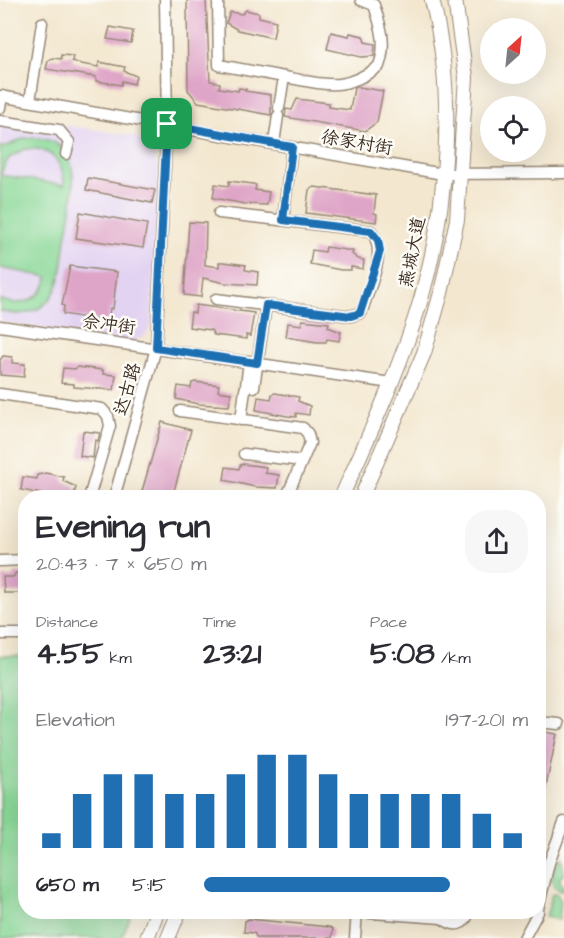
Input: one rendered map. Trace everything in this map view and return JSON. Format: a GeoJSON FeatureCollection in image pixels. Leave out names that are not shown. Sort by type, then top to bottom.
{"type":"FeatureCollection","features":[{"type":"Feature","properties":{"kind":"main road","name":"燕城大道"},"geometry":{"type":"LineString","coordinates":[[344,490],[391,383],[421,298],[435,237],[443,174],[445,109],[441,37],[432,0]]}},
{"type":"Feature","properties":{"kind":"main road","name":"燕城大道"},"geometry":{"type":"LineString","coordinates":[[365,490],[424,353],[441,293],[454,230],[466,77],[455,0]]}},
{"type":"Feature","properties":{"kind":"main road"},"geometry":{"type":"LineString","coordinates":[[147,938],[154,919]]}},
{"type":"Feature","properties":{"kind":"main road"},"geometry":{"type":"LineString","coordinates":[[168,938],[176,919]]}},
{"type":"Feature","properties":{"kind":"street","name":"达古路"},"geometry":{"type":"LineString","coordinates":[[116,490],[156,348],[167,124],[165,0]]}},
{"type":"Feature","properties":{"kind":"street"},"geometry":{"type":"LineString","coordinates":[[218,0],[219,65],[337,86],[367,75],[379,66],[384,42],[381,25],[374,5],[361,0]]}},
{"type":"Feature","properties":{"kind":"street"},"geometry":{"type":"LineString","coordinates":[[30,101],[42,23]]}},
{"type":"Feature","properties":{"kind":"street"},"geometry":{"type":"LineString","coordinates":[[274,143],[284,76]]}},
{"type":"Feature","properties":{"kind":"street","name":"徐家村街"},"geometry":{"type":"LineString","coordinates":[[1,96],[443,174],[564,173]]}},
{"type":"Feature","properties":{"kind":"street"},"geometry":{"type":"LineString","coordinates":[[0,108],[1,96]]}},
{"type":"Feature","properties":{"kind":"street"},"geometry":{"type":"LineString","coordinates":[[0,121],[59,130],[69,142],[66,154]]}},
{"type":"Feature","properties":{"kind":"street"},"geometry":{"type":"LineString","coordinates":[[283,220],[292,147]]}},
{"type":"Feature","properties":{"kind":"street"},"geometry":{"type":"LineString","coordinates":[[216,299],[351,316],[360,313],[380,251],[378,240],[371,231],[219,213]]}},
{"type":"Feature","properties":{"kind":"street"},"geometry":{"type":"LineString","coordinates":[[241,420],[266,305]]}},
{"type":"Feature","properties":{"kind":"street","name":"佘冲街"},"geometry":{"type":"LineString","coordinates":[[0,326],[391,383]]}},
{"type":"Feature","properties":{"kind":"street"},"geometry":{"type":"LineString","coordinates":[[0,394],[102,409],[108,416],[110,426],[91,490]]}},
{"type":"Feature","properties":{"kind":"street"},"geometry":{"type":"LineString","coordinates":[[180,411],[303,428],[310,443],[289,490]]}},
{"type":"Feature","properties":{"kind":"street"},"geometry":{"type":"LineString","coordinates":[[244,454],[302,461]]}},
{"type":"Feature","properties":{"kind":"street"},"geometry":{"type":"LineString","coordinates":[[0,561],[18,561]]}},
{"type":"Feature","properties":{"kind":"street"},"geometry":{"type":"LineString","coordinates":[[0,634],[18,634]]}},
{"type":"Feature","properties":{"kind":"street"},"geometry":{"type":"LineString","coordinates":[[546,723],[558,724]]}},
{"type":"Feature","properties":{"kind":"street"},"geometry":{"type":"LineString","coordinates":[[546,876],[564,822]]}},
{"type":"Feature","properties":{"kind":"street"},"geometry":{"type":"LineString","coordinates":[[355,938],[356,919]]}},
{"type":"Feature","properties":{"kind":"street"},"geometry":{"type":"LineString","coordinates":[[446,919],[449,923],[461,924],[467,919]]}},
{"type":"Feature","properties":{"kind":"street"},"geometry":{"type":"LineString","coordinates":[[524,938],[534,919]]}},
{"type":"Feature","properties":{"kind":"shaded area"},"geometry":{"type":"Polygon","coordinates":[[[0,115],[135,136],[148,146],[159,169],[151,326],[145,336],[131,342],[0,322],[0,115]]]}},
{"type":"Feature","properties":{"kind":"green space"},"geometry":{"type":"Polygon","coordinates":[[[24,138],[45,139],[59,146],[68,157],[72,171],[72,205],[58,285],[45,304],[33,311],[20,314],[0,311],[0,299],[16,303],[30,300],[41,291],[48,277],[0,268],[0,175],[0,147],[24,138]],[[25,149],[9,158],[0,175],[64,185],[62,169],[54,157],[48,153],[25,149]]]}},
{"type":"Feature","properties":{"kind":"green space"},"geometry":{"type":"Polygon","coordinates":[[[0,656],[18,656],[18,919],[130,919],[121,938],[0,938],[0,656]]]}},
{"type":"Feature","properties":{"kind":"green space"},"geometry":{"type":"Polygon","coordinates":[[[562,858],[564,874],[559,879],[564,888],[561,891],[554,887],[552,876],[562,858]]]}},
{"type":"Feature","properties":{"kind":"green space"},"geometry":{"type":"Polygon","coordinates":[[[552,894],[557,894],[561,901],[559,920],[546,917],[552,894]]]}},
{"type":"Feature","properties":{"kind":"building"},"geometry":{"type":"Polygon","coordinates":[[[187,0],[206,0],[210,81],[220,83],[219,88],[238,91],[239,88],[271,95],[271,115],[198,102],[188,90],[187,0]]]}},
{"type":"Feature","properties":{"kind":"building"},"geometry":{"type":"Polygon","coordinates":[[[246,10],[259,13],[259,17],[276,21],[273,38],[238,30],[226,23],[230,12],[242,14],[246,10]]]}},
{"type":"Feature","properties":{"kind":"building"},"geometry":{"type":"Polygon","coordinates":[[[110,27],[133,31],[131,43],[107,39],[110,27]]]}},
{"type":"Feature","properties":{"kind":"building"},"geometry":{"type":"Polygon","coordinates":[[[331,32],[363,36],[365,42],[375,44],[374,56],[361,57],[327,49],[331,32]]]}},
{"type":"Feature","properties":{"kind":"building"},"geometry":{"type":"Polygon","coordinates":[[[61,55],[73,56],[72,61],[81,64],[98,67],[99,62],[125,67],[124,71],[136,76],[134,84],[122,81],[121,85],[96,81],[96,77],[46,69],[48,61],[52,58],[61,59],[61,55]]]}},
{"type":"Feature","properties":{"kind":"building"},"geometry":{"type":"Polygon","coordinates":[[[354,88],[383,91],[377,122],[365,131],[285,117],[286,109],[292,110],[297,99],[329,103],[329,107],[350,110],[354,88]]]}},
{"type":"Feature","properties":{"kind":"building"},"geometry":{"type":"Polygon","coordinates":[[[88,178],[155,190],[152,203],[86,190],[88,178]]]}},
{"type":"Feature","properties":{"kind":"building"},"geometry":{"type":"Polygon","coordinates":[[[229,181],[253,184],[256,185],[255,190],[269,192],[267,205],[245,204],[213,198],[215,184],[229,186],[229,181]]]}},
{"type":"Feature","properties":{"kind":"building"},"geometry":{"type":"Polygon","coordinates":[[[314,187],[376,195],[374,213],[377,214],[376,222],[306,213],[309,190],[314,187]]]}},
{"type":"Feature","properties":{"kind":"building"},"geometry":{"type":"Polygon","coordinates":[[[80,212],[147,224],[143,248],[76,238],[80,212]]]}},
{"type":"Feature","properties":{"kind":"building"},"geometry":{"type":"Polygon","coordinates":[[[189,222],[206,223],[205,265],[219,267],[219,262],[223,262],[246,265],[245,270],[258,272],[257,285],[225,283],[203,278],[201,297],[184,295],[189,222]]]}},
{"type":"Feature","properties":{"kind":"building"},"geometry":{"type":"Polygon","coordinates":[[[326,247],[353,251],[352,254],[358,259],[364,260],[363,269],[351,267],[351,270],[341,270],[310,264],[312,250],[325,252],[326,247]]]}},
{"type":"Feature","properties":{"kind":"building"},"geometry":{"type":"Polygon","coordinates":[[[70,266],[117,272],[113,309],[110,308],[108,322],[63,314],[64,306],[62,305],[70,266]]]}},
{"type":"Feature","properties":{"kind":"building"},"geometry":{"type":"Polygon","coordinates":[[[196,305],[254,313],[250,336],[246,335],[246,339],[214,335],[211,330],[189,327],[191,312],[195,313],[196,305]]]}},
{"type":"Feature","properties":{"kind":"building"},"geometry":{"type":"Polygon","coordinates":[[[302,320],[329,323],[328,327],[341,332],[339,341],[327,339],[326,342],[317,342],[286,337],[288,323],[302,325],[302,320]]]}},
{"type":"Feature","properties":{"kind":"building"},"geometry":{"type":"Polygon","coordinates":[[[3,356],[12,357],[12,363],[25,364],[24,377],[0,375],[0,360],[3,356]]]}},
{"type":"Feature","properties":{"kind":"building"},"geometry":{"type":"Polygon","coordinates":[[[77,367],[103,370],[103,374],[116,375],[114,390],[74,387],[74,384],[61,383],[63,368],[76,369],[77,367]]]}},
{"type":"Feature","properties":{"kind":"building"},"geometry":{"type":"Polygon","coordinates":[[[192,383],[219,385],[218,391],[231,393],[229,406],[198,404],[176,399],[178,386],[191,388],[192,383]]]}},
{"type":"Feature","properties":{"kind":"building"},"geometry":{"type":"Polygon","coordinates":[[[272,394],[299,397],[298,401],[310,406],[309,415],[296,413],[296,417],[256,410],[258,397],[271,399],[272,394]]]}},
{"type":"Feature","properties":{"kind":"building"},"geometry":{"type":"Polygon","coordinates":[[[162,422],[191,430],[174,490],[142,490],[162,422]]]}},
{"type":"Feature","properties":{"kind":"building"},"geometry":{"type":"Polygon","coordinates":[[[83,431],[100,433],[98,441],[95,440],[93,458],[80,456],[83,431]]]}},
{"type":"Feature","properties":{"kind":"building"},"geometry":{"type":"Polygon","coordinates":[[[243,464],[266,467],[265,473],[279,475],[277,488],[255,487],[224,480],[226,467],[239,469],[243,464]]]}},
{"type":"Feature","properties":{"kind":"building"},"geometry":{"type":"Polygon","coordinates":[[[46,473],[64,477],[63,481],[76,487],[75,490],[21,490],[23,477],[37,479],[37,475],[46,473]]]}},
{"type":"Feature","properties":{"kind":"building"},"geometry":{"type":"Polygon","coordinates":[[[18,573],[18,593],[4,593],[3,577],[13,577],[18,573]]]}},
{"type":"Feature","properties":{"kind":"building"},"geometry":{"type":"Polygon","coordinates":[[[546,732],[557,734],[546,786],[546,732]]]}},
{"type":"Feature","properties":{"kind":"building"},"geometry":{"type":"Polygon","coordinates":[[[249,919],[329,927],[333,929],[332,938],[257,938],[254,933],[244,932],[245,921],[249,919]]]}},
{"type":"Feature","properties":{"kind":"route"},"geometry":{"type":"LineString","coordinates":[[167,124],[292,147],[283,220],[371,231],[378,240],[380,251],[360,313],[351,316],[266,305],[257,363],[156,348],[167,124]]}}]}
